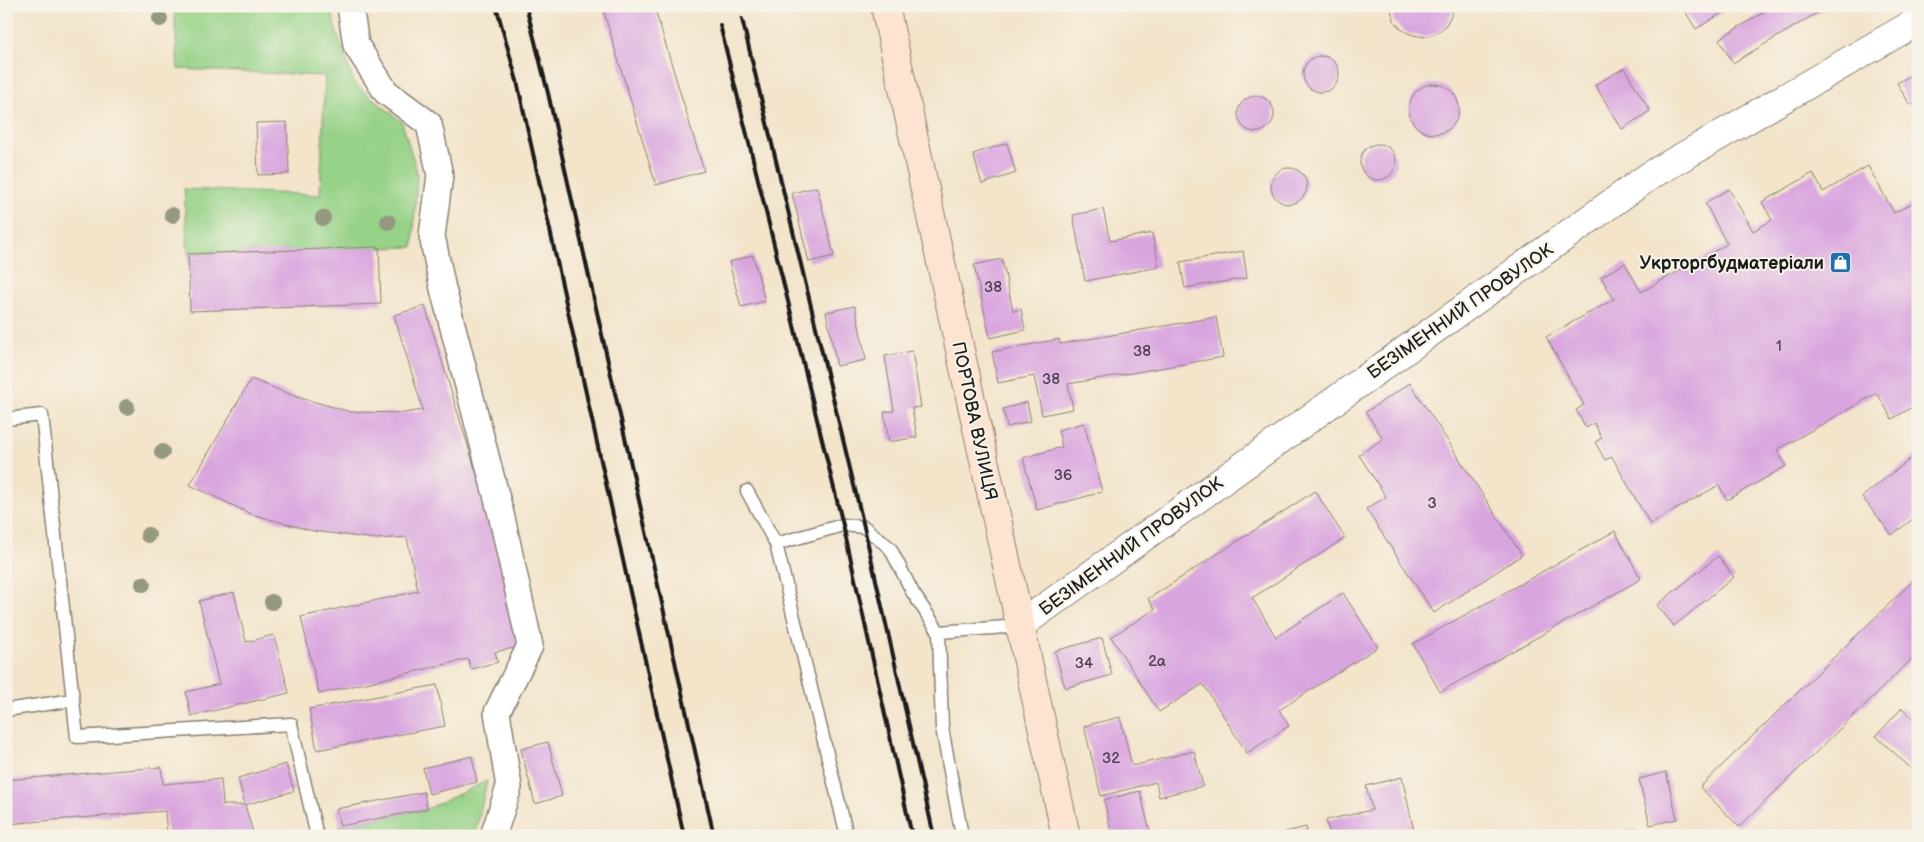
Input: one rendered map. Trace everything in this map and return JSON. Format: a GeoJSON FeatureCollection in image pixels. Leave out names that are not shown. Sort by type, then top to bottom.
{"type":"FeatureCollection","features":[{"type":"Feature","properties":{"kind":"main road","name":"ПОРТОВА ВУЛИЦЯ"},"geometry":{"type":"LineString","coordinates":[[885,6],[1066,836]]}},
{"type":"Feature","properties":{"kind":"street"},"geometry":{"type":"LineString","coordinates":[[350,6],[356,45],[386,92],[429,124],[440,175],[432,236],[443,289],[502,518],[530,646],[497,712],[509,787],[492,836]]}},
{"type":"Feature","properties":{"kind":"street","name":"БЕЗІМЕННИЙ ПРОВУЛОК"},"geometry":{"type":"LineString","coordinates":[[1019,626],[1651,175],[1918,20]]}},
{"type":"Feature","properties":{"kind":"lane"},"geometry":{"type":"LineString","coordinates":[[6,420],[42,415],[78,737],[291,724],[317,836]]}},
{"type":"Feature","properties":{"kind":"lane"},"geometry":{"type":"LineString","coordinates":[[747,491],[776,544],[847,836]]}},
{"type":"Feature","properties":{"kind":"lane"},"geometry":{"type":"LineString","coordinates":[[776,544],[843,524],[864,527],[890,548],[913,594],[939,632],[942,728],[962,836]]}},
{"type":"Feature","properties":{"kind":"lane"},"geometry":{"type":"LineString","coordinates":[[939,632],[1019,626]]}},
{"type":"Feature","properties":{"kind":"lane"},"geometry":{"type":"LineString","coordinates":[[6,710],[73,700]]}},
{"type":"Feature","properties":{"kind":"green space"},"geometry":{"type":"Polygon","coordinates":[[[174,6],[332,6],[334,24],[354,83],[402,122],[417,172],[413,247],[188,254],[184,189],[320,195],[325,76],[178,69],[174,6]]]}},
{"type":"Feature","properties":{"kind":"green space"},"geometry":{"type":"Polygon","coordinates":[[[487,781],[475,836],[337,836],[340,826],[427,809],[487,781]]]}},
{"type":"Feature","properties":{"kind":"building"},"geometry":{"type":"Polygon","coordinates":[[[602,6],[654,6],[704,171],[656,185],[602,6]]]}},
{"type":"Feature","properties":{"kind":"building"},"geometry":{"type":"Polygon","coordinates":[[[1390,6],[1452,6],[1452,14],[1446,25],[1437,33],[1425,37],[1413,35],[1402,30],[1394,21],[1390,6]]]}},
{"type":"Feature","properties":{"kind":"building"},"geometry":{"type":"Polygon","coordinates":[[[1682,6],[1733,6],[1696,29],[1682,6]]]}},
{"type":"Feature","properties":{"kind":"building"},"geometry":{"type":"Polygon","coordinates":[[[1760,6],[1829,6],[1733,63],[1719,39],[1764,12],[1760,6]]]}},
{"type":"Feature","properties":{"kind":"building"},"geometry":{"type":"Polygon","coordinates":[[[1321,56],[1328,57],[1334,61],[1338,67],[1338,81],[1334,87],[1328,91],[1321,92],[1314,91],[1308,87],[1304,81],[1303,74],[1304,67],[1308,61],[1314,57],[1321,56]]]}},
{"type":"Feature","properties":{"kind":"building"},"geometry":{"type":"Polygon","coordinates":[[[1624,68],[1650,111],[1622,129],[1595,85],[1624,68]]]}},
{"type":"Feature","properties":{"kind":"building"},"geometry":{"type":"Polygon","coordinates":[[[1918,71],[1918,101],[1910,105],[1897,83],[1918,71]]]}},
{"type":"Feature","properties":{"kind":"building"},"geometry":{"type":"Polygon","coordinates":[[[1429,84],[1439,84],[1452,91],[1459,104],[1459,114],[1452,127],[1439,134],[1429,134],[1420,130],[1413,123],[1409,114],[1409,104],[1413,95],[1420,88],[1429,84]]]}},
{"type":"Feature","properties":{"kind":"building"},"geometry":{"type":"Polygon","coordinates":[[[1256,96],[1269,101],[1274,114],[1269,127],[1256,132],[1243,127],[1238,114],[1243,101],[1256,96]]]}},
{"type":"Feature","properties":{"kind":"building"},"geometry":{"type":"Polygon","coordinates":[[[287,122],[289,174],[258,175],[256,123],[287,122]]]}},
{"type":"Feature","properties":{"kind":"building"},"geometry":{"type":"Polygon","coordinates":[[[1007,143],[1016,173],[982,184],[973,154],[1007,143]]]}},
{"type":"Feature","properties":{"kind":"building"},"geometry":{"type":"Polygon","coordinates":[[[1378,144],[1385,145],[1391,149],[1395,155],[1395,169],[1391,175],[1385,179],[1378,180],[1371,179],[1365,175],[1361,169],[1360,162],[1361,155],[1365,149],[1371,145],[1378,144]]]}},
{"type":"Feature","properties":{"kind":"building"},"geometry":{"type":"Polygon","coordinates":[[[1868,166],[1894,213],[1914,202],[1918,209],[1918,404],[1892,419],[1877,393],[1777,450],[1786,466],[1727,500],[1719,485],[1650,524],[1612,457],[1605,460],[1595,442],[1602,438],[1594,423],[1586,428],[1576,410],[1584,405],[1546,337],[1614,299],[1601,277],[1625,263],[1641,292],[1727,244],[1705,203],[1729,189],[1753,231],[1772,220],[1762,202],[1813,173],[1823,192],[1868,166]]]}},
{"type":"Feature","properties":{"kind":"building"},"geometry":{"type":"Polygon","coordinates":[[[1289,168],[1296,169],[1302,173],[1306,179],[1306,193],[1302,199],[1296,203],[1289,204],[1282,203],[1276,199],[1272,193],[1271,186],[1272,179],[1276,173],[1282,169],[1289,168]]]}},
{"type":"Feature","properties":{"kind":"building"},"geometry":{"type":"Polygon","coordinates":[[[817,187],[834,256],[809,262],[792,193],[817,187]]]}},
{"type":"Feature","properties":{"kind":"building"},"geometry":{"type":"Polygon","coordinates":[[[1103,209],[1110,241],[1152,233],[1159,267],[1085,281],[1073,215],[1103,209]]]}},
{"type":"Feature","properties":{"kind":"building"},"geometry":{"type":"Polygon","coordinates":[[[379,247],[381,304],[190,311],[188,254],[379,247]]]}},
{"type":"Feature","properties":{"kind":"building"},"geometry":{"type":"Polygon","coordinates":[[[1243,251],[1247,278],[1185,288],[1180,262],[1243,251]]]}},
{"type":"Feature","properties":{"kind":"building"},"geometry":{"type":"Polygon","coordinates":[[[753,255],[765,301],[741,307],[729,262],[753,255]]]}},
{"type":"Feature","properties":{"kind":"building"},"geometry":{"type":"Polygon","coordinates":[[[1002,259],[1013,311],[1021,309],[1025,330],[990,338],[974,265],[1002,259]]]}},
{"type":"Feature","properties":{"kind":"building"},"geometry":{"type":"Polygon","coordinates":[[[425,306],[491,521],[519,647],[495,652],[498,662],[471,669],[468,659],[319,694],[301,617],[418,591],[407,537],[376,539],[313,531],[251,514],[190,485],[251,379],[297,397],[351,412],[404,413],[423,410],[394,315],[425,306]]]}},
{"type":"Feature","properties":{"kind":"building"},"geometry":{"type":"Polygon","coordinates":[[[855,306],[866,360],[837,366],[826,312],[855,306]]]}},
{"type":"Feature","properties":{"kind":"building"},"geometry":{"type":"Polygon","coordinates":[[[1216,317],[1223,357],[1068,384],[1073,409],[1042,415],[1034,376],[998,383],[992,352],[1059,339],[1060,344],[1216,317]]]}},
{"type":"Feature","properties":{"kind":"building"},"geometry":{"type":"Polygon","coordinates":[[[912,351],[921,407],[912,408],[917,437],[889,442],[884,412],[894,411],[885,356],[912,351]]]}},
{"type":"Feature","properties":{"kind":"building"},"geometry":{"type":"Polygon","coordinates":[[[1410,383],[1522,555],[1434,613],[1366,509],[1386,497],[1359,455],[1383,439],[1366,412],[1410,383]]]}},
{"type":"Feature","properties":{"kind":"building"},"geometry":{"type":"Polygon","coordinates":[[[1027,402],[1031,421],[1007,427],[1003,409],[1027,402]]]}},
{"type":"Feature","properties":{"kind":"building"},"geometry":{"type":"Polygon","coordinates":[[[1084,423],[1102,492],[1037,510],[1023,458],[1062,447],[1058,430],[1084,423]]]}},
{"type":"Feature","properties":{"kind":"building"},"geometry":{"type":"Polygon","coordinates":[[[1918,453],[1918,515],[1892,535],[1862,497],[1918,453]]]}},
{"type":"Feature","properties":{"kind":"building"},"geometry":{"type":"Polygon","coordinates":[[[1315,491],[1345,538],[1252,598],[1276,637],[1343,593],[1378,647],[1279,710],[1289,726],[1247,753],[1203,684],[1159,712],[1111,637],[1155,609],[1148,599],[1315,491]]]}},
{"type":"Feature","properties":{"kind":"building"},"geometry":{"type":"Polygon","coordinates":[[[1615,531],[1641,579],[1440,692],[1413,644],[1615,531]]]}},
{"type":"Feature","properties":{"kind":"building"},"geometry":{"type":"Polygon","coordinates":[[[1718,556],[1734,577],[1674,626],[1657,605],[1718,556]]]}},
{"type":"Feature","properties":{"kind":"building"},"geometry":{"type":"Polygon","coordinates":[[[1918,576],[1918,653],[1739,827],[1700,787],[1918,576]]]}},
{"type":"Feature","properties":{"kind":"building"},"geometry":{"type":"Polygon","coordinates":[[[234,592],[246,642],[274,635],[289,693],[191,716],[186,692],[219,684],[199,601],[234,592]]]}},
{"type":"Feature","properties":{"kind":"building"},"geometry":{"type":"Polygon","coordinates":[[[1102,638],[1112,675],[1065,688],[1055,651],[1102,638]]]}},
{"type":"Feature","properties":{"kind":"building"},"geometry":{"type":"Polygon","coordinates":[[[437,685],[445,726],[317,750],[309,709],[437,685]]]}},
{"type":"Feature","properties":{"kind":"building"},"geometry":{"type":"Polygon","coordinates":[[[1902,708],[1918,723],[1918,775],[1876,736],[1902,708]]]}},
{"type":"Feature","properties":{"kind":"building"},"geometry":{"type":"Polygon","coordinates":[[[1120,717],[1132,766],[1194,751],[1203,786],[1159,797],[1156,782],[1101,796],[1084,726],[1120,717]]]}},
{"type":"Feature","properties":{"kind":"building"},"geometry":{"type":"Polygon","coordinates":[[[548,742],[562,796],[535,804],[521,749],[548,742]]]}},
{"type":"Feature","properties":{"kind":"building"},"geometry":{"type":"Polygon","coordinates":[[[472,756],[477,782],[429,794],[423,768],[472,756]]]}},
{"type":"Feature","properties":{"kind":"building"},"geometry":{"type":"Polygon","coordinates":[[[286,764],[294,791],[245,805],[238,778],[286,764]]]}},
{"type":"Feature","properties":{"kind":"building"},"geometry":{"type":"Polygon","coordinates":[[[161,767],[163,784],[221,779],[223,805],[245,805],[254,836],[167,836],[165,811],[6,824],[6,780],[161,767]]]}},
{"type":"Feature","properties":{"kind":"building"},"geometry":{"type":"Polygon","coordinates":[[[1666,772],[1677,819],[1650,825],[1639,779],[1666,772]]]}},
{"type":"Feature","properties":{"kind":"building"},"geometry":{"type":"Polygon","coordinates":[[[1402,777],[1415,836],[1330,836],[1326,820],[1372,810],[1366,786],[1402,777]]]}},
{"type":"Feature","properties":{"kind":"building"},"geometry":{"type":"Polygon","coordinates":[[[1140,791],[1151,836],[1112,836],[1104,800],[1140,791]]]}},
{"type":"Feature","properties":{"kind":"building"},"geometry":{"type":"Polygon","coordinates":[[[424,792],[427,809],[340,826],[336,809],[424,792]]]}},
{"type":"Feature","properties":{"kind":"building"},"geometry":{"type":"Polygon","coordinates":[[[1306,827],[1308,836],[1286,836],[1285,832],[1306,827]]]}},
{"type":"Feature","properties":{"kind":"building"},"geometry":{"type":"Polygon","coordinates":[[[1636,829],[1637,836],[1611,836],[1611,834],[1636,829]]]}},
{"type":"Feature","properties":{"kind":"railway"},"geometry":{"type":"LineString","coordinates":[[496,6],[517,81],[684,836]]}},
{"type":"Feature","properties":{"kind":"railway"},"geometry":{"type":"LineString","coordinates":[[526,6],[548,93],[714,836]]}},
{"type":"Feature","properties":{"kind":"railway"},"geometry":{"type":"LineString","coordinates":[[742,19],[864,527],[934,836]]}},
{"type":"Feature","properties":{"kind":"railway"},"geometry":{"type":"LineString","coordinates":[[720,25],[843,525],[912,836]]}},
{"type":"Feature","properties":{"kind":"place","name":"Укрторгбудматеріали"},"geometry":{"type":"Point","coordinates":[1840,263]}}]}
